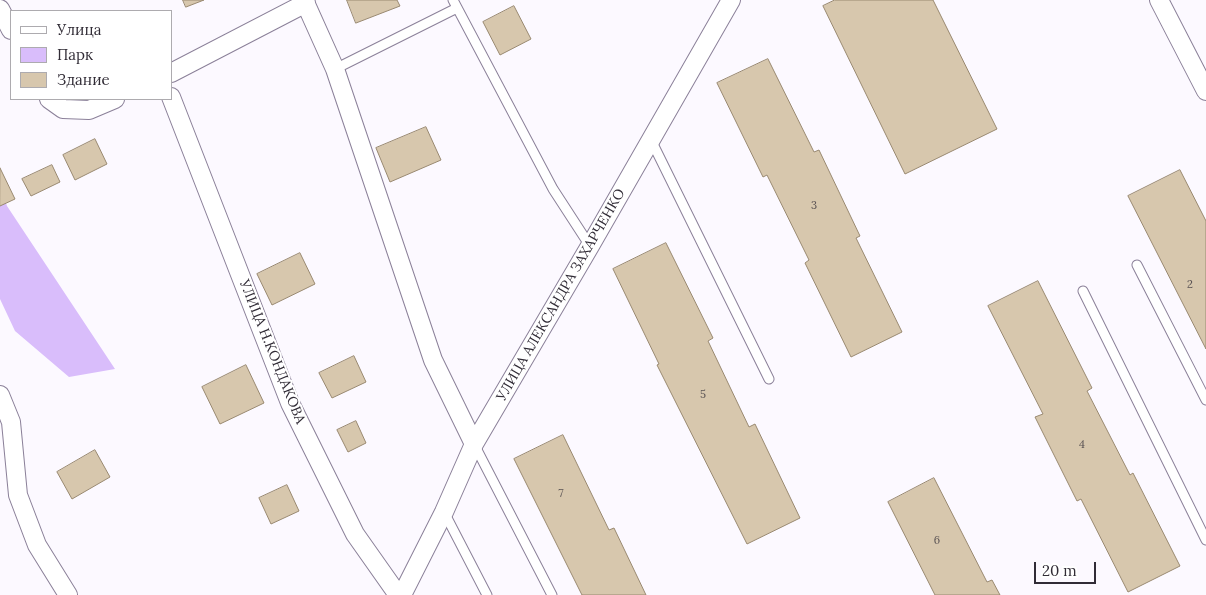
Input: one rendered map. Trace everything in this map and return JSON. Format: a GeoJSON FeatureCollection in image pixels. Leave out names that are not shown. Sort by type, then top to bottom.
{"type":"FeatureCollection","features":[{"type":"Feature","properties":{"kind":"street","name":"УЛИЦА АЛЕКСАНДРА ЗАХАРЧЕНКО"},"geometry":{"type":"LineString","coordinates":[[402,595],[444,512],[474,444],[731,0]]}},
{"type":"Feature","properties":{"kind":"street"},"geometry":{"type":"LineString","coordinates":[[1159,0],[1206,91]]}},
{"type":"Feature","properties":{"kind":"street"},"geometry":{"type":"LineString","coordinates":[[172,72],[305,1],[335,69],[433,360],[474,444]]}},
{"type":"Feature","properties":{"kind":"street"},"geometry":{"type":"LineString","coordinates":[[0,9],[10,28]]}},
{"type":"Feature","properties":{"kind":"street","name":"УЛИЦА Н.КОНДАКОВА"},"geometry":{"type":"LineString","coordinates":[[172,99],[290,403],[356,534],[398,595]]}},
{"type":"Feature","properties":{"kind":"street"},"geometry":{"type":"LineString","coordinates":[[50,100],[63,110],[89,110],[113,100]]}},
{"type":"Feature","properties":{"kind":"street"},"geometry":{"type":"LineString","coordinates":[[0,395],[11,422],[18,495],[36,545],[68,595]]}},
{"type":"Feature","properties":{"kind":"lane"},"geometry":{"type":"LineString","coordinates":[[335,69],[455,4],[553,189],[590,246]]}},
{"type":"Feature","properties":{"kind":"lane"},"geometry":{"type":"LineString","coordinates":[[651,140],[769,379]]}},
{"type":"Feature","properties":{"kind":"lane"},"geometry":{"type":"LineString","coordinates":[[1137,265],[1206,400]]}},
{"type":"Feature","properties":{"kind":"lane"},"geometry":{"type":"LineString","coordinates":[[1083,291],[1206,540]]}},
{"type":"Feature","properties":{"kind":"lane"},"geometry":{"type":"LineString","coordinates":[[474,444],[552,595]]}},
{"type":"Feature","properties":{"kind":"lane"},"geometry":{"type":"LineString","coordinates":[[444,512],[487,595]]}},
{"type":"Feature","properties":{"kind":"green space"},"geometry":{"type":"Polygon","coordinates":[[[0,186],[7,206],[115,369],[69,377],[15,331],[0,299],[0,186]]]}},
{"type":"Feature","properties":{"kind":"building"},"geometry":{"type":"Polygon","coordinates":[[[183,0],[204,0],[186,7],[183,0]]]}},
{"type":"Feature","properties":{"kind":"building"},"geometry":{"type":"Polygon","coordinates":[[[347,0],[397,0],[400,6],[356,23],[347,0]]]}},
{"type":"Feature","properties":{"kind":"building"},"geometry":{"type":"Polygon","coordinates":[[[835,0],[933,0],[997,129],[905,174],[823,6],[835,0]]]}},
{"type":"Feature","properties":{"kind":"building"},"geometry":{"type":"Polygon","coordinates":[[[514,6],[531,39],[500,55],[483,22],[514,6]]]}},
{"type":"Feature","properties":{"kind":"building"},"geometry":{"type":"Polygon","coordinates":[[[768,59],[814,152],[819,150],[860,236],[856,238],[902,332],[851,357],[805,263],[809,260],[767,175],[763,177],[717,83],[768,59]]]}},
{"type":"Feature","properties":{"kind":"building"},"geometry":{"type":"Polygon","coordinates":[[[426,127],[441,160],[390,182],[376,148],[426,127]]]}},
{"type":"Feature","properties":{"kind":"building"},"geometry":{"type":"Polygon","coordinates":[[[95,139],[107,164],[75,180],[63,155],[95,139]]]}},
{"type":"Feature","properties":{"kind":"building"},"geometry":{"type":"Polygon","coordinates":[[[52,165],[60,182],[31,196],[22,179],[52,165]]]}},
{"type":"Feature","properties":{"kind":"building"},"geometry":{"type":"Polygon","coordinates":[[[0,168],[15,199],[0,206],[0,168]]]}},
{"type":"Feature","properties":{"kind":"building"},"geometry":{"type":"Polygon","coordinates":[[[1180,170],[1206,221],[1206,349],[1128,196],[1180,170]]]}},
{"type":"Feature","properties":{"kind":"building"},"geometry":{"type":"Polygon","coordinates":[[[666,243],[713,338],[708,341],[749,427],[755,424],[800,518],[747,544],[657,365],[659,364],[613,269],[666,243]]]}},
{"type":"Feature","properties":{"kind":"building"},"geometry":{"type":"Polygon","coordinates":[[[300,253],[315,284],[272,305],[257,274],[300,253]]]}},
{"type":"Feature","properties":{"kind":"building"},"geometry":{"type":"Polygon","coordinates":[[[1038,281],[1092,388],[1087,391],[1130,475],[1133,473],[1180,566],[1128,592],[1081,499],[1077,501],[1035,417],[1043,414],[988,306],[1038,281]]]}},
{"type":"Feature","properties":{"kind":"building"},"geometry":{"type":"Polygon","coordinates":[[[354,356],[366,382],[332,398],[319,373],[354,356]]]}},
{"type":"Feature","properties":{"kind":"building"},"geometry":{"type":"Polygon","coordinates":[[[246,365],[264,403],[220,424],[202,387],[246,365]]]}},
{"type":"Feature","properties":{"kind":"building"},"geometry":{"type":"Polygon","coordinates":[[[356,421],[366,443],[348,452],[337,430],[356,421]]]}},
{"type":"Feature","properties":{"kind":"building"},"geometry":{"type":"Polygon","coordinates":[[[563,435],[609,530],[614,528],[646,595],[582,595],[514,459],[563,435]]]}},
{"type":"Feature","properties":{"kind":"building"},"geometry":{"type":"Polygon","coordinates":[[[95,450],[110,477],[72,499],[57,472],[95,450]]]}},
{"type":"Feature","properties":{"kind":"building"},"geometry":{"type":"Polygon","coordinates":[[[934,478],[987,582],[992,580],[1000,595],[935,595],[888,502],[934,478]]]}},
{"type":"Feature","properties":{"kind":"building"},"geometry":{"type":"Polygon","coordinates":[[[287,485],[299,511],[271,524],[259,498],[287,485]]]}}]}
